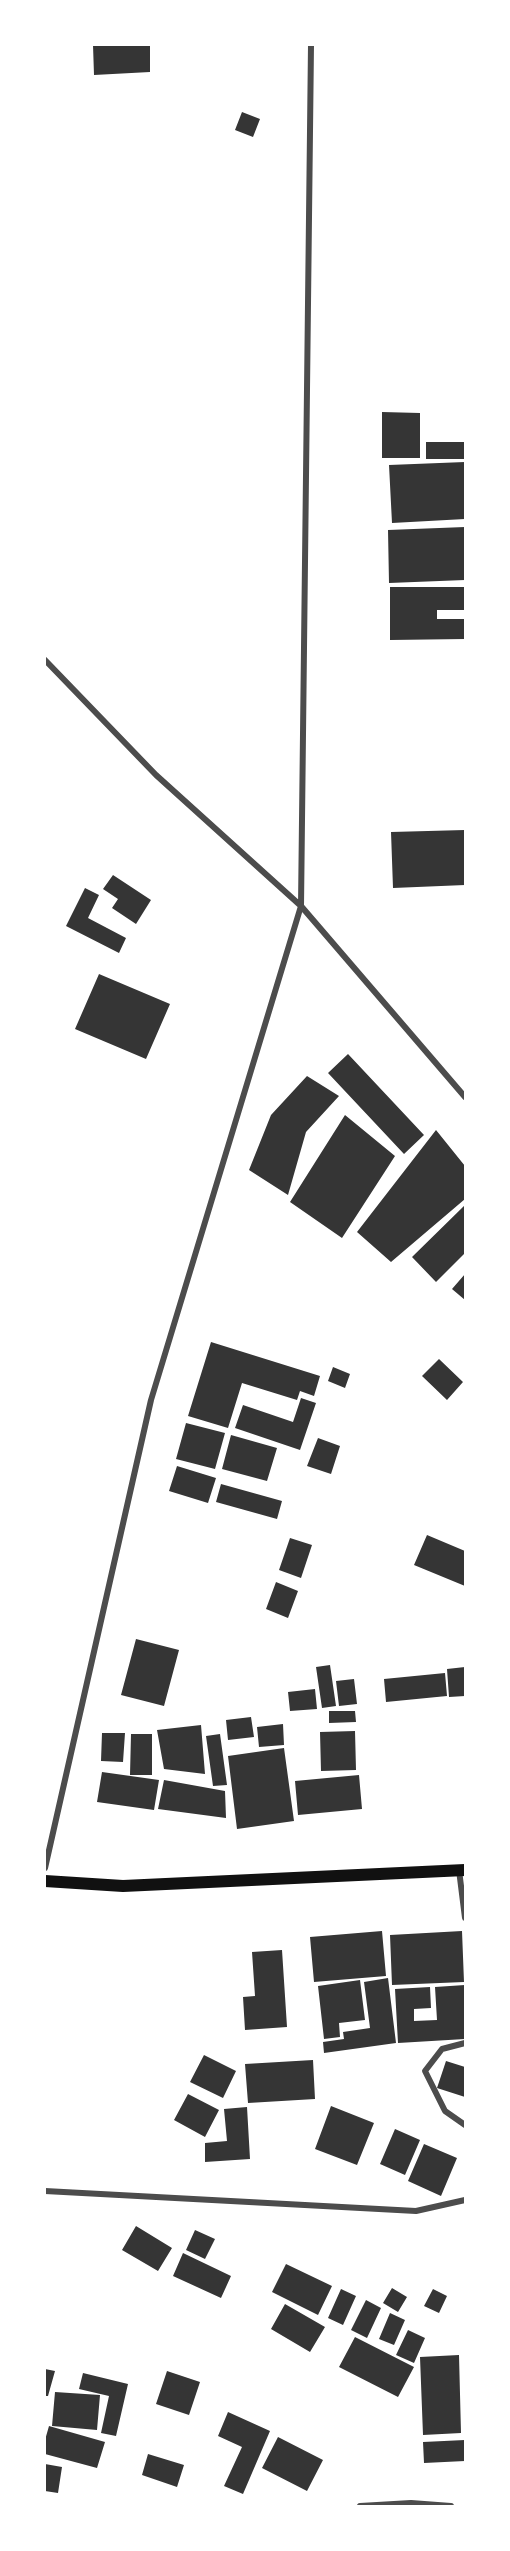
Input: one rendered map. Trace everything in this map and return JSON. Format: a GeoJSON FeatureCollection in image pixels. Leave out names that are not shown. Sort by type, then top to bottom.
{"type":"FeatureCollection","features":[{"type":"Feature","properties":{"kind":"main road"},"geometry":{"type":"LineString","coordinates":[[45,1881],[123,1886],[462,1870]]}},
{"type":"Feature","properties":{"kind":"street"},"geometry":{"type":"LineString","coordinates":[[45,1868],[150,1400],[301,906],[311,45]]}},
{"type":"Feature","properties":{"kind":"street"},"geometry":{"type":"LineString","coordinates":[[45,660],[156,775],[301,906],[465,1097]]}},
{"type":"Feature","properties":{"kind":"street"},"geometry":{"type":"LineString","coordinates":[[462,1870],[465,1918]]}},
{"type":"Feature","properties":{"kind":"street"},"geometry":{"type":"LineString","coordinates":[[465,2043],[442,2049],[425,2071],[445,2111],[465,2125]]}},
{"type":"Feature","properties":{"kind":"street"},"geometry":{"type":"LineString","coordinates":[[45,2191],[416,2211],[465,2200]]}},
{"type":"Feature","properties":{"kind":"street"},"geometry":{"type":"LineString","coordinates":[[360,2506],[411,2503],[452,2506]]}},
{"type":"Feature","properties":{"kind":"building"},"geometry":{"type":"Polygon","coordinates":[[[93,45],[150,45],[150,72],[94,75],[93,45]]]}},
{"type":"Feature","properties":{"kind":"building"},"geometry":{"type":"Polygon","coordinates":[[[242,112],[260,119],[253,137],[235,130],[242,112]]]}},
{"type":"Feature","properties":{"kind":"building"},"geometry":{"type":"Polygon","coordinates":[[[382,412],[420,413],[420,458],[382,458],[382,412]]]}},
{"type":"Feature","properties":{"kind":"building"},"geometry":{"type":"Polygon","coordinates":[[[426,442],[465,442],[465,459],[426,459],[426,442]]]}},
{"type":"Feature","properties":{"kind":"building"},"geometry":{"type":"Polygon","coordinates":[[[465,462],[465,519],[392,523],[389,465],[465,462]]]}},
{"type":"Feature","properties":{"kind":"building"},"geometry":{"type":"Polygon","coordinates":[[[465,527],[465,580],[389,583],[388,530],[465,527]]]}},
{"type":"Feature","properties":{"kind":"building"},"geometry":{"type":"Polygon","coordinates":[[[390,587],[465,587],[465,610],[437,610],[437,619],[465,619],[465,639],[390,640],[390,587]]]}},
{"type":"Feature","properties":{"kind":"building"},"geometry":{"type":"Polygon","coordinates":[[[465,830],[465,885],[393,888],[391,832],[465,830]]]}},
{"type":"Feature","properties":{"kind":"building"},"geometry":{"type":"Polygon","coordinates":[[[113,875],[151,900],[136,924],[112,908],[118,899],[103,889],[113,875]]]}},
{"type":"Feature","properties":{"kind":"building"},"geometry":{"type":"Polygon","coordinates":[[[85,888],[99,895],[88,918],[126,938],[119,953],[66,926],[85,888]]]}},
{"type":"Feature","properties":{"kind":"building"},"geometry":{"type":"Polygon","coordinates":[[[99,974],[170,1004],[146,1059],[75,1029],[99,974]]]}},
{"type":"Feature","properties":{"kind":"building"},"geometry":{"type":"Polygon","coordinates":[[[348,1054],[424,1135],[404,1154],[328,1073],[348,1054]]]}},
{"type":"Feature","properties":{"kind":"building"},"geometry":{"type":"Polygon","coordinates":[[[307,1076],[339,1096],[306,1132],[288,1195],[249,1170],[271,1115],[307,1076]]]}},
{"type":"Feature","properties":{"kind":"building"},"geometry":{"type":"Polygon","coordinates":[[[345,1115],[395,1156],[342,1238],[290,1202],[345,1115]]]}},
{"type":"Feature","properties":{"kind":"building"},"geometry":{"type":"Polygon","coordinates":[[[436,1130],[465,1166],[465,1199],[391,1262],[357,1232],[436,1130]]]}},
{"type":"Feature","properties":{"kind":"building"},"geometry":{"type":"Polygon","coordinates":[[[465,1205],[465,1253],[436,1282],[412,1257],[465,1205]]]}},
{"type":"Feature","properties":{"kind":"building"},"geometry":{"type":"Polygon","coordinates":[[[465,1274],[465,1300],[452,1289],[465,1274]]]}},
{"type":"Feature","properties":{"kind":"building"},"geometry":{"type":"Polygon","coordinates":[[[211,1342],[320,1376],[314,1396],[300,1391],[297,1400],[242,1383],[228,1428],[188,1416],[211,1342]]]}},
{"type":"Feature","properties":{"kind":"building"},"geometry":{"type":"Polygon","coordinates":[[[439,1359],[463,1382],[447,1400],[422,1376],[439,1359]]]}},
{"type":"Feature","properties":{"kind":"building"},"geometry":{"type":"Polygon","coordinates":[[[333,1367],[350,1374],[345,1388],[328,1381],[333,1367]]]}},
{"type":"Feature","properties":{"kind":"building"},"geometry":{"type":"Polygon","coordinates":[[[301,1398],[316,1403],[300,1450],[235,1428],[243,1405],[293,1422],[301,1398]]]}},
{"type":"Feature","properties":{"kind":"building"},"geometry":{"type":"Polygon","coordinates":[[[186,1423],[225,1433],[215,1469],[176,1459],[186,1423]]]}},
{"type":"Feature","properties":{"kind":"building"},"geometry":{"type":"Polygon","coordinates":[[[231,1435],[277,1448],[267,1481],[222,1469],[231,1435]]]}},
{"type":"Feature","properties":{"kind":"building"},"geometry":{"type":"Polygon","coordinates":[[[318,1438],[340,1446],[331,1474],[307,1466],[318,1438]]]}},
{"type":"Feature","properties":{"kind":"building"},"geometry":{"type":"Polygon","coordinates":[[[177,1466],[216,1478],[208,1503],[169,1491],[177,1466]]]}},
{"type":"Feature","properties":{"kind":"building"},"geometry":{"type":"Polygon","coordinates":[[[221,1484],[282,1501],[277,1519],[216,1502],[221,1484]]]}},
{"type":"Feature","properties":{"kind":"building"},"geometry":{"type":"Polygon","coordinates":[[[427,1535],[465,1551],[465,1586],[414,1565],[427,1535]]]}},
{"type":"Feature","properties":{"kind":"building"},"geometry":{"type":"Polygon","coordinates":[[[290,1538],[312,1545],[301,1578],[279,1570],[290,1538]]]}},
{"type":"Feature","properties":{"kind":"building"},"geometry":{"type":"Polygon","coordinates":[[[276,1582],[298,1591],[288,1618],[266,1609],[276,1582]]]}},
{"type":"Feature","properties":{"kind":"building"},"geometry":{"type":"Polygon","coordinates":[[[136,1639],[179,1650],[164,1706],[121,1695],[136,1639]]]}},
{"type":"Feature","properties":{"kind":"building"},"geometry":{"type":"Polygon","coordinates":[[[330,1665],[336,1706],[322,1708],[316,1667],[330,1665]]]}},
{"type":"Feature","properties":{"kind":"building"},"geometry":{"type":"Polygon","coordinates":[[[465,1667],[465,1696],[449,1697],[447,1669],[465,1667]]]}},
{"type":"Feature","properties":{"kind":"building"},"geometry":{"type":"Polygon","coordinates":[[[445,1673],[447,1696],[386,1702],[384,1679],[445,1673]]]}},
{"type":"Feature","properties":{"kind":"building"},"geometry":{"type":"Polygon","coordinates":[[[354,1679],[357,1704],[339,1706],[336,1681],[354,1679]]]}},
{"type":"Feature","properties":{"kind":"building"},"geometry":{"type":"Polygon","coordinates":[[[315,1689],[317,1709],[290,1711],[288,1692],[315,1689]]]}},
{"type":"Feature","properties":{"kind":"building"},"geometry":{"type":"Polygon","coordinates":[[[329,1711],[355,1711],[356,1722],[329,1723],[329,1711]]]}},
{"type":"Feature","properties":{"kind":"building"},"geometry":{"type":"Polygon","coordinates":[[[251,1717],[254,1737],[228,1740],[226,1720],[251,1717]]]}},
{"type":"Feature","properties":{"kind":"building"},"geometry":{"type":"Polygon","coordinates":[[[283,1724],[284,1745],[259,1747],[257,1727],[283,1724]]]}},
{"type":"Feature","properties":{"kind":"building"},"geometry":{"type":"Polygon","coordinates":[[[201,1725],[205,1774],[164,1769],[157,1730],[201,1725]]]}},
{"type":"Feature","properties":{"kind":"building"},"geometry":{"type":"Polygon","coordinates":[[[355,1731],[356,1770],[321,1771],[320,1732],[355,1731]]]}},
{"type":"Feature","properties":{"kind":"building"},"geometry":{"type":"Polygon","coordinates":[[[102,1733],[125,1733],[123,1762],[101,1761],[102,1733]]]}},
{"type":"Feature","properties":{"kind":"building"},"geometry":{"type":"Polygon","coordinates":[[[131,1734],[152,1734],[152,1775],[130,1775],[131,1734]]]}},
{"type":"Feature","properties":{"kind":"building"},"geometry":{"type":"Polygon","coordinates":[[[220,1734],[227,1785],[213,1786],[206,1736],[220,1734]]]}},
{"type":"Feature","properties":{"kind":"building"},"geometry":{"type":"Polygon","coordinates":[[[284,1748],[294,1821],[237,1829],[228,1756],[284,1748]]]}},
{"type":"Feature","properties":{"kind":"building"},"geometry":{"type":"Polygon","coordinates":[[[102,1772],[159,1780],[154,1810],[97,1802],[102,1772]]]}},
{"type":"Feature","properties":{"kind":"building"},"geometry":{"type":"Polygon","coordinates":[[[359,1775],[362,1809],[298,1815],[295,1781],[359,1775]]]}},
{"type":"Feature","properties":{"kind":"building"},"geometry":{"type":"Polygon","coordinates":[[[164,1780],[225,1791],[226,1818],[158,1809],[164,1780]]]}},
{"type":"Feature","properties":{"kind":"building"},"geometry":{"type":"Polygon","coordinates":[[[382,1931],[386,1976],[314,1982],[310,1937],[382,1931]]]}},
{"type":"Feature","properties":{"kind":"building"},"geometry":{"type":"Polygon","coordinates":[[[462,1931],[464,1982],[392,1985],[390,1935],[462,1931]]]}},
{"type":"Feature","properties":{"kind":"building"},"geometry":{"type":"Polygon","coordinates":[[[282,1950],[287,2027],[245,2030],[243,1997],[255,1996],[252,1952],[282,1950]]]}},
{"type":"Feature","properties":{"kind":"building"},"geometry":{"type":"Polygon","coordinates":[[[388,1978],[396,2043],[324,2053],[323,2042],[344,2039],[343,2032],[370,2028],[364,1982],[388,1978]]]}},
{"type":"Feature","properties":{"kind":"building"},"geometry":{"type":"Polygon","coordinates":[[[360,1980],[365,2020],[339,2023],[340,2037],[324,2039],[318,1986],[360,1980]]]}},
{"type":"Feature","properties":{"kind":"building"},"geometry":{"type":"Polygon","coordinates":[[[465,1985],[465,2039],[398,2043],[395,1989],[430,1987],[431,2008],[414,2009],[414,2021],[437,2020],[435,1987],[465,1985]]]}},
{"type":"Feature","properties":{"kind":"building"},"geometry":{"type":"Polygon","coordinates":[[[204,2055],[236,2071],[223,2098],[190,2082],[204,2055]]]}},
{"type":"Feature","properties":{"kind":"building"},"geometry":{"type":"Polygon","coordinates":[[[313,2060],[315,2099],[248,2103],[245,2064],[313,2060]]]}},
{"type":"Feature","properties":{"kind":"building"},"geometry":{"type":"Polygon","coordinates":[[[446,2061],[465,2067],[465,2097],[437,2088],[446,2061]]]}},
{"type":"Feature","properties":{"kind":"building"},"geometry":{"type":"Polygon","coordinates":[[[188,2094],[219,2110],[205,2137],[174,2120],[188,2094]]]}},
{"type":"Feature","properties":{"kind":"building"},"geometry":{"type":"Polygon","coordinates":[[[331,2106],[374,2123],[357,2165],[315,2149],[331,2106]]]}},
{"type":"Feature","properties":{"kind":"building"},"geometry":{"type":"Polygon","coordinates":[[[247,2107],[250,2159],[205,2162],[205,2143],[227,2141],[224,2109],[247,2107]]]}},
{"type":"Feature","properties":{"kind":"building"},"geometry":{"type":"Polygon","coordinates":[[[395,2129],[420,2140],[405,2175],[380,2164],[395,2129]]]}},
{"type":"Feature","properties":{"kind":"building"},"geometry":{"type":"Polygon","coordinates":[[[424,2144],[457,2158],[441,2196],[408,2181],[424,2144]]]}},
{"type":"Feature","properties":{"kind":"building"},"geometry":{"type":"Polygon","coordinates":[[[136,2226],[172,2248],[158,2271],[122,2250],[136,2226]]]}},
{"type":"Feature","properties":{"kind":"building"},"geometry":{"type":"Polygon","coordinates":[[[195,2230],[215,2239],[205,2259],[186,2250],[195,2230]]]}},
{"type":"Feature","properties":{"kind":"building"},"geometry":{"type":"Polygon","coordinates":[[[183,2253],[231,2276],[221,2298],[173,2276],[183,2253]]]}},
{"type":"Feature","properties":{"kind":"building"},"geometry":{"type":"Polygon","coordinates":[[[286,2264],[332,2286],[318,2315],[272,2292],[286,2264]]]}},
{"type":"Feature","properties":{"kind":"building"},"geometry":{"type":"Polygon","coordinates":[[[392,2288],[407,2297],[398,2312],[383,2303],[392,2288]]]}},
{"type":"Feature","properties":{"kind":"building"},"geometry":{"type":"Polygon","coordinates":[[[341,2289],[356,2296],[343,2325],[328,2318],[341,2289]]]}},
{"type":"Feature","properties":{"kind":"building"},"geometry":{"type":"Polygon","coordinates":[[[433,2289],[447,2296],[439,2313],[424,2306],[433,2289]]]}},
{"type":"Feature","properties":{"kind":"building"},"geometry":{"type":"Polygon","coordinates":[[[366,2300],[381,2308],[367,2338],[351,2330],[366,2300]]]}},
{"type":"Feature","properties":{"kind":"building"},"geometry":{"type":"Polygon","coordinates":[[[285,2304],[325,2327],[310,2352],[271,2329],[285,2304]]]}},
{"type":"Feature","properties":{"kind":"building"},"geometry":{"type":"Polygon","coordinates":[[[390,2313],[405,2320],[394,2345],[379,2339],[390,2313]]]}},
{"type":"Feature","properties":{"kind":"building"},"geometry":{"type":"Polygon","coordinates":[[[408,2330],[425,2338],[414,2363],[396,2355],[408,2330]]]}},
{"type":"Feature","properties":{"kind":"building"},"geometry":{"type":"Polygon","coordinates":[[[355,2337],[414,2367],[398,2397],[339,2367],[355,2337]]]}},
{"type":"Feature","properties":{"kind":"building"},"geometry":{"type":"Polygon","coordinates":[[[459,2355],[461,2433],[423,2435],[420,2357],[459,2355]]]}},
{"type":"Feature","properties":{"kind":"building"},"geometry":{"type":"Polygon","coordinates":[[[45,2369],[55,2371],[48,2396],[45,2396],[45,2369]]]}},
{"type":"Feature","properties":{"kind":"building"},"geometry":{"type":"Polygon","coordinates":[[[167,2371],[200,2382],[189,2415],[156,2404],[167,2371]]]}},
{"type":"Feature","properties":{"kind":"building"},"geometry":{"type":"Polygon","coordinates":[[[83,2373],[128,2384],[116,2436],[101,2433],[109,2396],[79,2389],[83,2373]]]}},
{"type":"Feature","properties":{"kind":"building"},"geometry":{"type":"Polygon","coordinates":[[[55,2392],[100,2395],[97,2430],[52,2426],[55,2392]]]}},
{"type":"Feature","properties":{"kind":"building"},"geometry":{"type":"Polygon","coordinates":[[[228,2412],[270,2431],[243,2494],[224,2486],[242,2447],[218,2436],[228,2412]]]}},
{"type":"Feature","properties":{"kind":"building"},"geometry":{"type":"Polygon","coordinates":[[[49,2426],[105,2442],[97,2468],[45,2454],[45,2440],[49,2426]]]}},
{"type":"Feature","properties":{"kind":"building"},"geometry":{"type":"Polygon","coordinates":[[[278,2437],[323,2460],[307,2491],[262,2468],[278,2437]]]}},
{"type":"Feature","properties":{"kind":"building"},"geometry":{"type":"Polygon","coordinates":[[[465,2440],[465,2461],[424,2463],[423,2442],[465,2440]]]}},
{"type":"Feature","properties":{"kind":"building"},"geometry":{"type":"Polygon","coordinates":[[[148,2454],[184,2465],[177,2487],[142,2475],[148,2454]]]}},
{"type":"Feature","properties":{"kind":"building"},"geometry":{"type":"Polygon","coordinates":[[[45,2464],[62,2467],[58,2493],[45,2491],[45,2464]]]}}]}
